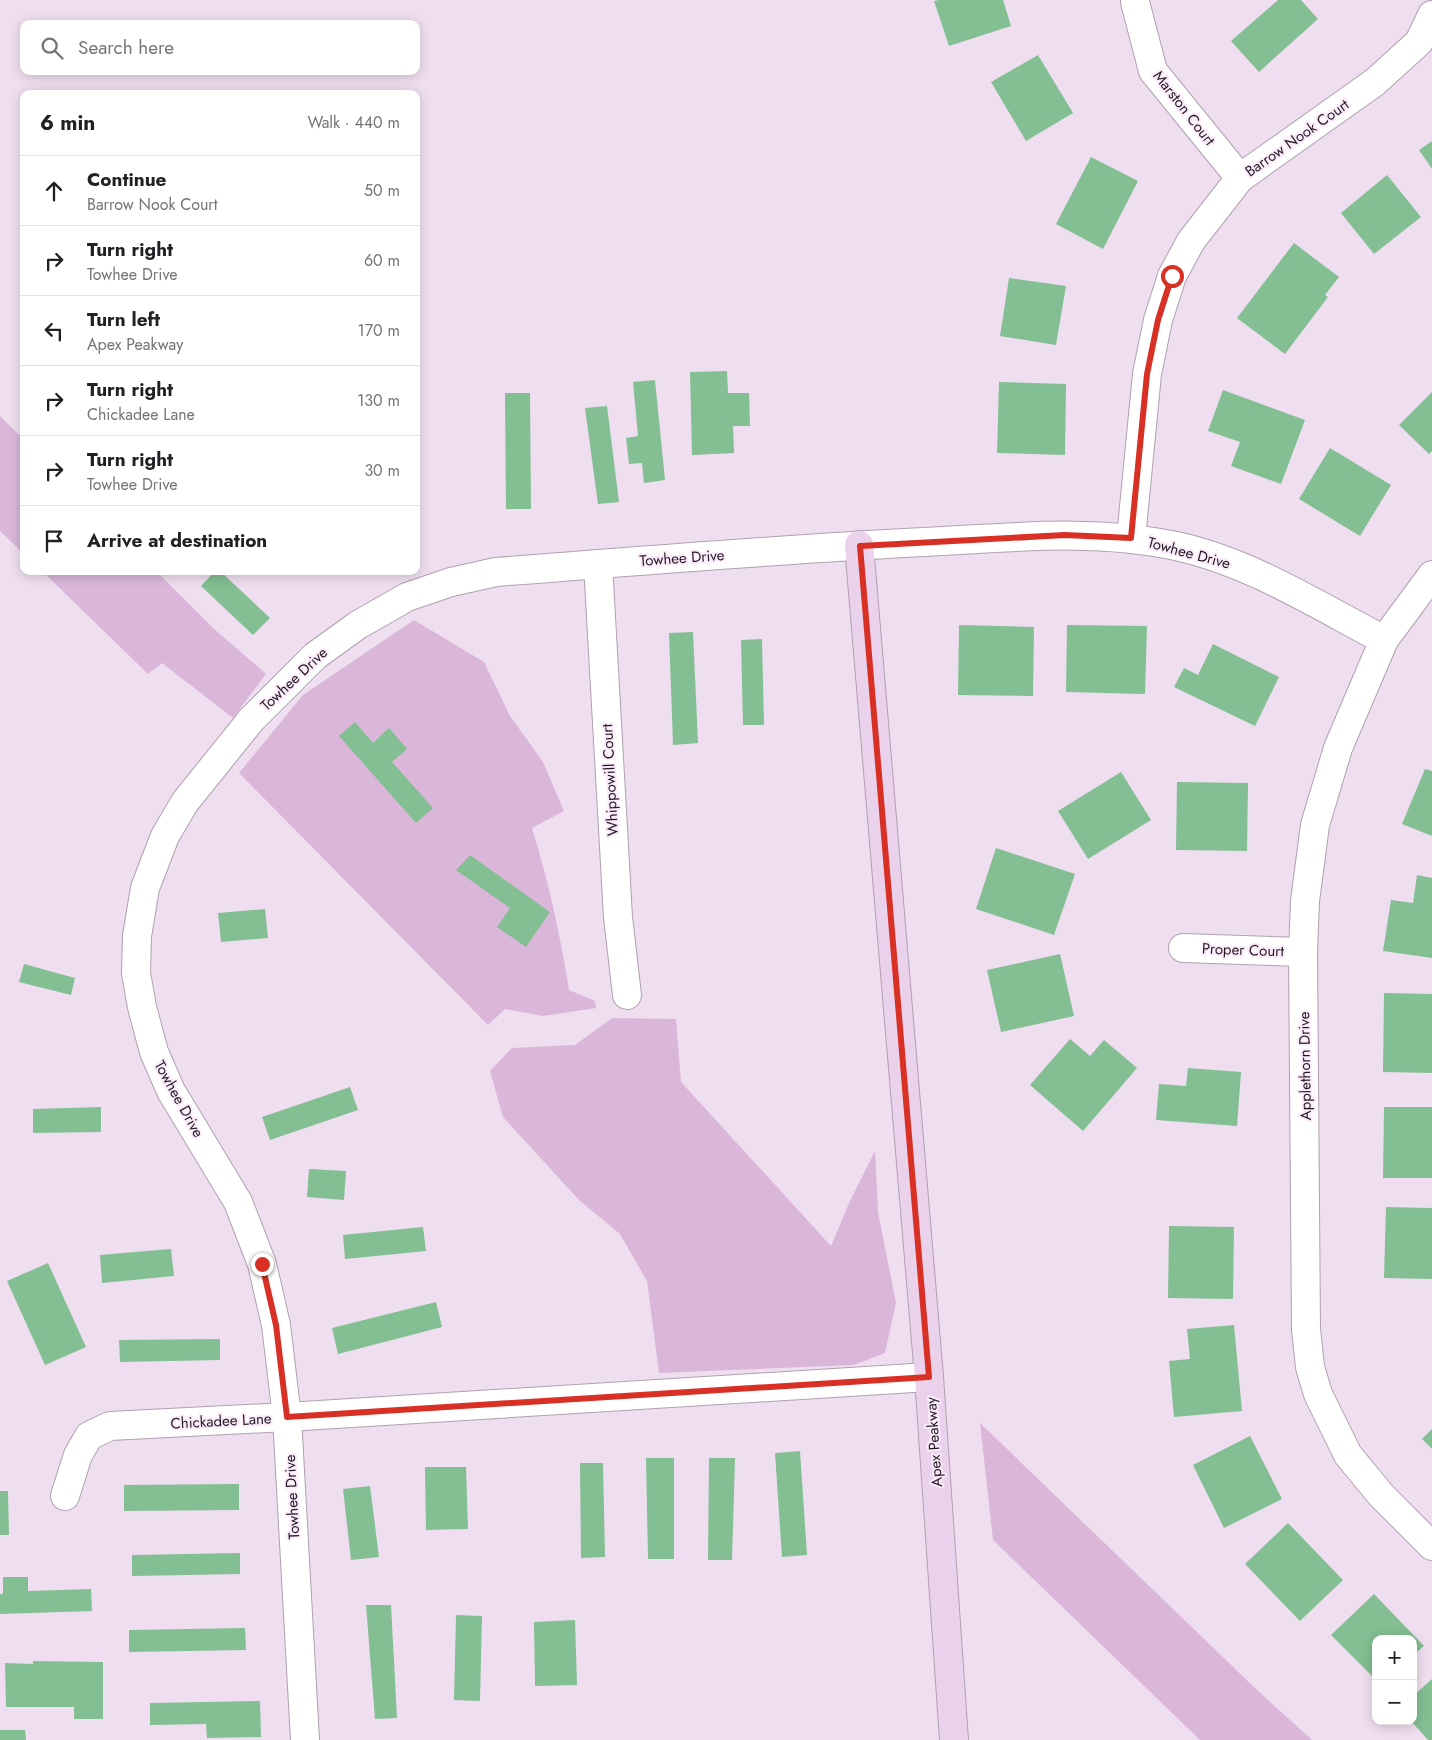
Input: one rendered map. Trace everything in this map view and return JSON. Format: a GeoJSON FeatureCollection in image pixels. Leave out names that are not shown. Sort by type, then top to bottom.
{"type":"FeatureCollection","features":[{"type":"Feature","properties":{"kind":"main road","name":"Apex Peakway"},"geometry":{"type":"LineString","coordinates":[[860,546],[929,1377],[954,1740]]}},
{"type":"Feature","properties":{"kind":"street","name":"Marston Court"},"geometry":{"type":"LineString","coordinates":[[1135,2],[1153,71],[1240,178]]}},
{"type":"Feature","properties":{"kind":"street","name":"Barrow Nook Court"},"geometry":{"type":"LineString","coordinates":[[1131,538],[1147,374],[1158,320],[1172,276],[1191,241],[1240,178],[1375,82],[1419,42],[1432,15]]}},
{"type":"Feature","properties":{"kind":"street","name":"Towhee Drive"},"geometry":{"type":"LineString","coordinates":[[305,1740],[287,1417],[276,1325],[262,1264],[238,1202],[171,1091],[154,1052],[142,1007],[136,974],[137,936],[145,888],[165,836],[185,802],[251,720],[316,656],[358,625],[407,597],[451,582],[496,572],[598,564],[860,546],[1065,535],[1131,538],[1178,547],[1229,563],[1288,589],[1384,640]]}},
{"type":"Feature","properties":{"kind":"street","name":"Whippowill Court"},"geometry":{"type":"LineString","coordinates":[[598,564],[618,917],[627,995]]}},
{"type":"Feature","properties":{"kind":"street","name":"Applethorn Drive"},"geometry":{"type":"LineString","coordinates":[[1432,575],[1384,640],[1338,748],[1315,825],[1305,901],[1303,952],[1306,1329],[1310,1367],[1318,1394],[1348,1455],[1381,1495],[1432,1546]]}},
{"type":"Feature","properties":{"kind":"street","name":"Proper Court"},"geometry":{"type":"LineString","coordinates":[[1183,948],[1303,952]]}},
{"type":"Feature","properties":{"kind":"street","name":"Chickadee Lane"},"geometry":{"type":"LineString","coordinates":[[65,1496],[78,1455],[90,1436],[110,1426],[287,1417],[929,1377]]}},
{"type":"Feature","properties":{"kind":"shaded area"},"geometry":{"type":"Polygon","coordinates":[[[0,416],[20,436],[20,550],[0,531],[0,416]]]}},
{"type":"Feature","properties":{"kind":"shaded area"},"geometry":{"type":"Polygon","coordinates":[[[46,575],[160,575],[213,628],[266,674],[233,718],[162,663],[148,674],[46,575]]]}},
{"type":"Feature","properties":{"kind":"shaded area"},"geometry":{"type":"Polygon","coordinates":[[[414,620],[484,662],[510,716],[543,762],[564,811],[532,828],[554,909],[569,990],[595,1001],[596,1008],[543,1016],[505,1009],[488,1025],[239,773],[303,695],[414,620]]]}},
{"type":"Feature","properties":{"kind":"shaded area"},"geometry":{"type":"Polygon","coordinates":[[[612,1018],[676,1019],[681,1082],[831,1246],[849,1203],[875,1151],[878,1212],[896,1303],[885,1353],[854,1365],[659,1373],[647,1281],[620,1234],[579,1200],[503,1117],[490,1071],[512,1048],[575,1045],[612,1018]]]}},
{"type":"Feature","properties":{"kind":"shaded area"},"geometry":{"type":"Polygon","coordinates":[[[980,1423],[1256,1689],[1312,1740],[1200,1740],[993,1540],[980,1423]]]}},
{"type":"Feature","properties":{"kind":"building"},"geometry":{"type":"Polygon","coordinates":[[[1003,0],[1011,26],[949,46],[934,1],[1003,0]]]}},
{"type":"Feature","properties":{"kind":"building"},"geometry":{"type":"Polygon","coordinates":[[[1278,0],[1301,0],[1318,19],[1259,72],[1231,41],[1278,0]]]}},
{"type":"Feature","properties":{"kind":"building"},"geometry":{"type":"Polygon","coordinates":[[[1038,55],[1073,113],[1026,141],[991,82],[1038,55]]]}},
{"type":"Feature","properties":{"kind":"building"},"geometry":{"type":"Polygon","coordinates":[[[1432,141],[1432,169],[1419,150],[1432,141]]]}},
{"type":"Feature","properties":{"kind":"building"},"geometry":{"type":"Polygon","coordinates":[[[1091,157],[1138,181],[1103,249],[1056,224],[1091,157]]]}},
{"type":"Feature","properties":{"kind":"building"},"geometry":{"type":"Polygon","coordinates":[[[1387,175],[1421,217],[1374,254],[1341,213],[1387,175]]]}},
{"type":"Feature","properties":{"kind":"building"},"geometry":{"type":"Polygon","coordinates":[[[1294,243],[1339,277],[1325,295],[1328,297],[1285,354],[1237,318],[1294,243]]]}},
{"type":"Feature","properties":{"kind":"building"},"geometry":{"type":"Polygon","coordinates":[[[1009,278],[1066,286],[1056,345],[1000,336],[1009,278]]]}},
{"type":"Feature","properties":{"kind":"building"},"geometry":{"type":"Polygon","coordinates":[[[727,371],[728,393],[749,393],[750,426],[733,426],[734,453],[692,455],[690,372],[727,371]]]}},
{"type":"Feature","properties":{"kind":"building"},"geometry":{"type":"Polygon","coordinates":[[[655,380],[665,480],[644,483],[642,463],[629,464],[626,438],[638,436],[633,382],[655,380]]]}},
{"type":"Feature","properties":{"kind":"building"},"geometry":{"type":"Polygon","coordinates":[[[999,382],[1066,384],[1065,455],[997,453],[999,382]]]}},
{"type":"Feature","properties":{"kind":"building"},"geometry":{"type":"Polygon","coordinates":[[[1223,390],[1305,420],[1281,484],[1231,466],[1240,442],[1208,431],[1223,390]]]}},
{"type":"Feature","properties":{"kind":"building"},"geometry":{"type":"Polygon","coordinates":[[[1432,392],[1432,451],[1429,454],[1399,425],[1432,392]]]}},
{"type":"Feature","properties":{"kind":"building"},"geometry":{"type":"Polygon","coordinates":[[[505,393],[530,393],[531,509],[506,509],[505,393]]]}},
{"type":"Feature","properties":{"kind":"building"},"geometry":{"type":"Polygon","coordinates":[[[607,406],[619,502],[598,504],[585,408],[607,406]]]}},
{"type":"Feature","properties":{"kind":"building"},"geometry":{"type":"Polygon","coordinates":[[[1330,448],[1391,485],[1360,536],[1299,499],[1330,448]]]}},
{"type":"Feature","properties":{"kind":"building"},"geometry":{"type":"Polygon","coordinates":[[[211,575],[224,575],[270,618],[253,635],[201,586],[211,575]]]}},
{"type":"Feature","properties":{"kind":"building"},"geometry":{"type":"Polygon","coordinates":[[[959,625],[1034,627],[1033,696],[958,695],[959,625]]]}},
{"type":"Feature","properties":{"kind":"building"},"geometry":{"type":"Polygon","coordinates":[[[1067,625],[1147,626],[1145,694],[1066,692],[1067,625]]]}},
{"type":"Feature","properties":{"kind":"building"},"geometry":{"type":"Polygon","coordinates":[[[693,632],[698,743],[673,745],[669,633],[693,632]]]}},
{"type":"Feature","properties":{"kind":"building"},"geometry":{"type":"Polygon","coordinates":[[[762,639],[764,725],[743,725],[741,640],[762,639]]]}},
{"type":"Feature","properties":{"kind":"building"},"geometry":{"type":"Polygon","coordinates":[[[1213,644],[1279,677],[1255,726],[1174,687],[1184,668],[1198,675],[1213,644]]]}},
{"type":"Feature","properties":{"kind":"building"},"geometry":{"type":"Polygon","coordinates":[[[355,722],[373,743],[389,728],[407,749],[392,762],[433,808],[416,823],[339,736],[355,722]]]}},
{"type":"Feature","properties":{"kind":"building"},"geometry":{"type":"Polygon","coordinates":[[[1425,769],[1432,771],[1432,836],[1402,824],[1425,769]]]}},
{"type":"Feature","properties":{"kind":"building"},"geometry":{"type":"Polygon","coordinates":[[[1121,772],[1151,820],[1088,859],[1058,811],[1121,772]]]}},
{"type":"Feature","properties":{"kind":"building"},"geometry":{"type":"Polygon","coordinates":[[[1177,782],[1248,783],[1247,851],[1176,850],[1177,782]]]}},
{"type":"Feature","properties":{"kind":"building"},"geometry":{"type":"Polygon","coordinates":[[[996,848],[1075,874],[1054,935],[976,909],[996,848]]]}},
{"type":"Feature","properties":{"kind":"building"},"geometry":{"type":"Polygon","coordinates":[[[470,855],[550,912],[526,947],[497,927],[510,908],[456,870],[470,855]]]}},
{"type":"Feature","properties":{"kind":"building"},"geometry":{"type":"Polygon","coordinates":[[[1417,875],[1432,878],[1432,958],[1383,951],[1391,900],[1413,903],[1417,875]]]}},
{"type":"Feature","properties":{"kind":"building"},"geometry":{"type":"Polygon","coordinates":[[[265,909],[268,938],[221,942],[218,913],[265,909]]]}},
{"type":"Feature","properties":{"kind":"building"},"geometry":{"type":"Polygon","coordinates":[[[1060,954],[1074,1016],[1001,1032],[987,970],[1060,954]]]}},
{"type":"Feature","properties":{"kind":"building"},"geometry":{"type":"Polygon","coordinates":[[[24,964],[75,978],[71,995],[19,982],[24,964]]]}},
{"type":"Feature","properties":{"kind":"building"},"geometry":{"type":"Polygon","coordinates":[[[1384,993],[1432,994],[1432,1073],[1383,1072],[1384,993]]]}},
{"type":"Feature","properties":{"kind":"building"},"geometry":{"type":"Polygon","coordinates":[[[1070,1039],[1090,1056],[1104,1040],[1137,1068],[1083,1131],[1030,1085],[1070,1039]]]}},
{"type":"Feature","properties":{"kind":"building"},"geometry":{"type":"Polygon","coordinates":[[[1188,1068],[1241,1072],[1237,1126],[1156,1120],[1159,1084],[1186,1086],[1188,1068]]]}},
{"type":"Feature","properties":{"kind":"building"},"geometry":{"type":"Polygon","coordinates":[[[350,1087],[358,1110],[270,1140],[262,1117],[350,1087]]]}},
{"type":"Feature","properties":{"kind":"building"},"geometry":{"type":"Polygon","coordinates":[[[101,1107],[101,1132],[33,1133],[33,1109],[101,1107]]]}},
{"type":"Feature","properties":{"kind":"building"},"geometry":{"type":"Polygon","coordinates":[[[1384,1107],[1432,1107],[1432,1178],[1383,1178],[1384,1107]]]}},
{"type":"Feature","properties":{"kind":"building"},"geometry":{"type":"Polygon","coordinates":[[[309,1169],[346,1171],[344,1200],[307,1197],[309,1169]]]}},
{"type":"Feature","properties":{"kind":"building"},"geometry":{"type":"Polygon","coordinates":[[[1386,1207],[1432,1208],[1432,1279],[1384,1278],[1386,1207]]]}},
{"type":"Feature","properties":{"kind":"building"},"geometry":{"type":"Polygon","coordinates":[[[1169,1226],[1234,1227],[1233,1299],[1168,1298],[1169,1226]]]}},
{"type":"Feature","properties":{"kind":"building"},"geometry":{"type":"Polygon","coordinates":[[[423,1227],[426,1251],[345,1259],[343,1235],[423,1227]]]}},
{"type":"Feature","properties":{"kind":"building"},"geometry":{"type":"Polygon","coordinates":[[[171,1249],[174,1276],[102,1283],[100,1255],[171,1249]]]}},
{"type":"Feature","properties":{"kind":"building"},"geometry":{"type":"Polygon","coordinates":[[[48,1263],[86,1347],[45,1365],[7,1281],[48,1263]]]}},
{"type":"Feature","properties":{"kind":"building"},"geometry":{"type":"Polygon","coordinates":[[[436,1302],[442,1327],[338,1354],[332,1328],[436,1302]]]}},
{"type":"Feature","properties":{"kind":"building"},"geometry":{"type":"Polygon","coordinates":[[[1234,1325],[1242,1411],[1174,1417],[1169,1361],[1190,1359],[1187,1329],[1234,1325]]]}},
{"type":"Feature","properties":{"kind":"building"},"geometry":{"type":"Polygon","coordinates":[[[220,1339],[220,1360],[120,1362],[119,1340],[220,1339]]]}},
{"type":"Feature","properties":{"kind":"building"},"geometry":{"type":"Polygon","coordinates":[[[1432,1429],[1432,1449],[1422,1439],[1432,1429]]]}},
{"type":"Feature","properties":{"kind":"building"},"geometry":{"type":"Polygon","coordinates":[[[1250,1436],[1282,1499],[1224,1528],[1193,1465],[1250,1436]]]}},
{"type":"Feature","properties":{"kind":"building"},"geometry":{"type":"Polygon","coordinates":[[[800,1451],[807,1555],[782,1557],[775,1453],[800,1451]]]}},
{"type":"Feature","properties":{"kind":"building"},"geometry":{"type":"Polygon","coordinates":[[[646,1458],[674,1458],[674,1559],[648,1559],[646,1458]]]}},
{"type":"Feature","properties":{"kind":"building"},"geometry":{"type":"Polygon","coordinates":[[[709,1458],[735,1458],[732,1560],[708,1560],[709,1458]]]}},
{"type":"Feature","properties":{"kind":"building"},"geometry":{"type":"Polygon","coordinates":[[[580,1463],[603,1463],[605,1557],[581,1558],[580,1463]]]}},
{"type":"Feature","properties":{"kind":"building"},"geometry":{"type":"Polygon","coordinates":[[[425,1467],[466,1467],[468,1529],[426,1530],[425,1467]]]}},
{"type":"Feature","properties":{"kind":"building"},"geometry":{"type":"Polygon","coordinates":[[[239,1484],[239,1510],[124,1511],[124,1485],[239,1484]]]}},
{"type":"Feature","properties":{"kind":"building"},"geometry":{"type":"Polygon","coordinates":[[[370,1486],[379,1557],[351,1560],[343,1489],[370,1486]]]}},
{"type":"Feature","properties":{"kind":"building"},"geometry":{"type":"Polygon","coordinates":[[[0,1491],[8,1491],[9,1535],[0,1535],[0,1491]]]}},
{"type":"Feature","properties":{"kind":"building"},"geometry":{"type":"Polygon","coordinates":[[[1288,1523],[1343,1580],[1300,1621],[1245,1564],[1288,1523]]]}},
{"type":"Feature","properties":{"kind":"building"},"geometry":{"type":"Polygon","coordinates":[[[240,1553],[240,1574],[132,1576],[132,1555],[240,1553]]]}},
{"type":"Feature","properties":{"kind":"building"},"geometry":{"type":"Polygon","coordinates":[[[3,1577],[28,1577],[28,1591],[91,1589],[92,1611],[0,1614],[0,1594],[3,1594],[3,1577]]]}},
{"type":"Feature","properties":{"kind":"building"},"geometry":{"type":"Polygon","coordinates":[[[1374,1594],[1413,1635],[1372,1635],[1372,1676],[1331,1635],[1374,1594]]]}},
{"type":"Feature","properties":{"kind":"building"},"geometry":{"type":"Polygon","coordinates":[[[366,1605],[391,1605],[397,1718],[375,1719],[366,1605]]]}},
{"type":"Feature","properties":{"kind":"building"},"geometry":{"type":"Polygon","coordinates":[[[456,1615],[482,1616],[480,1701],[454,1700],[456,1615]]]}},
{"type":"Feature","properties":{"kind":"building"},"geometry":{"type":"Polygon","coordinates":[[[575,1620],[577,1685],[535,1686],[534,1622],[575,1620]]]}},
{"type":"Feature","properties":{"kind":"building"},"geometry":{"type":"Polygon","coordinates":[[[245,1628],[246,1650],[129,1652],[129,1630],[245,1628]]]}},
{"type":"Feature","properties":{"kind":"building"},"geometry":{"type":"Polygon","coordinates":[[[1417,1639],[1424,1646],[1417,1652],[1417,1639]]]}},
{"type":"Feature","properties":{"kind":"building"},"geometry":{"type":"Polygon","coordinates":[[[33,1661],[103,1662],[103,1719],[74,1719],[74,1707],[6,1707],[5,1663],[33,1664],[33,1661]]]}},
{"type":"Feature","properties":{"kind":"building"},"geometry":{"type":"Polygon","coordinates":[[[1432,1679],[1432,1740],[1428,1740],[1415,1725],[1417,1725],[1417,1692],[1432,1679]]]}},
{"type":"Feature","properties":{"kind":"building"},"geometry":{"type":"Polygon","coordinates":[[[260,1701],[261,1737],[207,1738],[206,1724],[150,1725],[150,1703],[260,1701]]]}},
{"type":"Feature","properties":{"kind":"building"},"geometry":{"type":"Polygon","coordinates":[[[0,1730],[25,1730],[26,1740],[0,1740],[0,1730]]]}},
{"type":"Feature","properties":{"kind":"route"},"geometry":{"type":"LineString","coordinates":[[262,1264],[276,1325],[287,1417],[929,1377],[860,546],[1065,535],[1131,538],[1147,374],[1158,320],[1172,276]]}}]}
